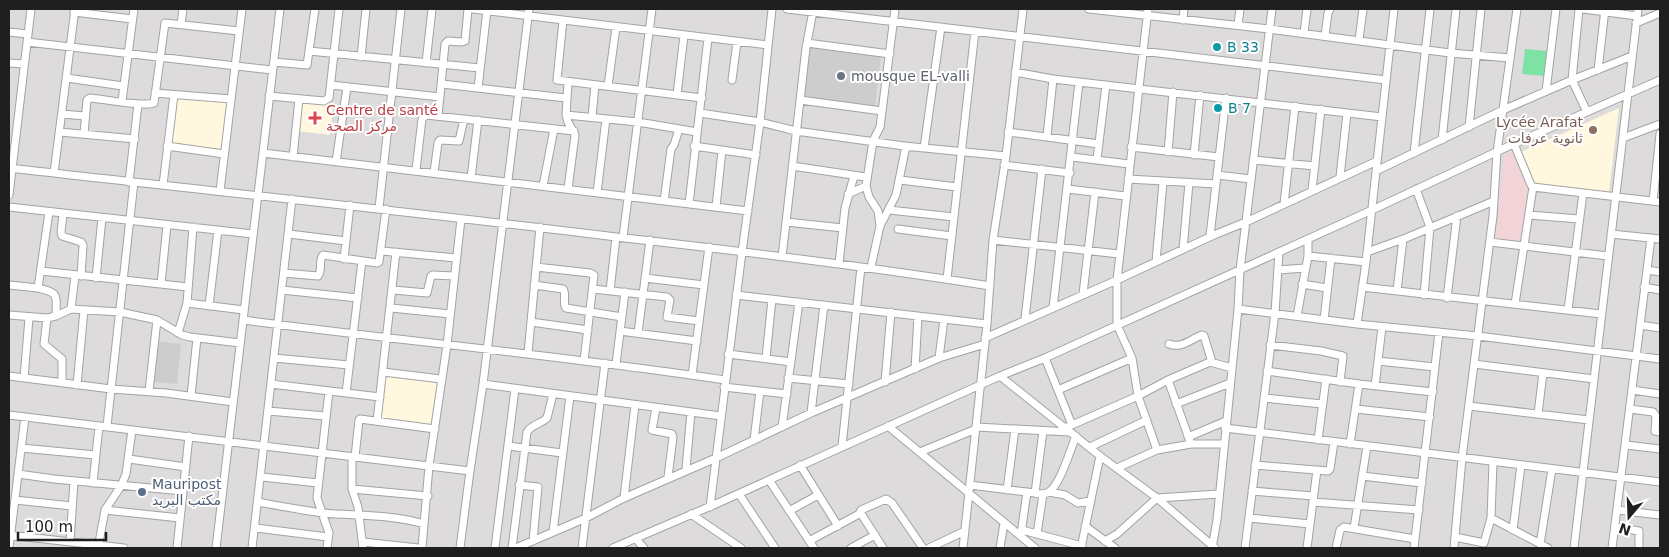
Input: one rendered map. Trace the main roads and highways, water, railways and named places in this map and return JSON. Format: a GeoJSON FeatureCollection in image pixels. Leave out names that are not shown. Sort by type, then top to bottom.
{"type":"FeatureCollection","features":[{"type":"Feature","properties":{"kind":"place","name":"B 33"},"geometry":{"type":"Point","coordinates":[1217,47]}},
{"type":"Feature","properties":{"kind":"place","name":"mousque EL-valli"},"geometry":{"type":"Point","coordinates":[841,76]}},
{"type":"Feature","properties":{"kind":"place","name":"B 7"},"geometry":{"type":"Point","coordinates":[1218,108]}},
{"type":"Feature","properties":{"kind":"place","name":"Centre de santé مركز الصحة"},"geometry":{"type":"Point","coordinates":[315,118]}},
{"type":"Feature","properties":{"kind":"place","name":"Lycée Arafat ثانوية عرفات"},"geometry":{"type":"Point","coordinates":[1593,130]}},
{"type":"Feature","properties":{"kind":"place","name":"Mauripost مكتب البريد"},"geometry":{"type":"Point","coordinates":[142,492]}}]}
